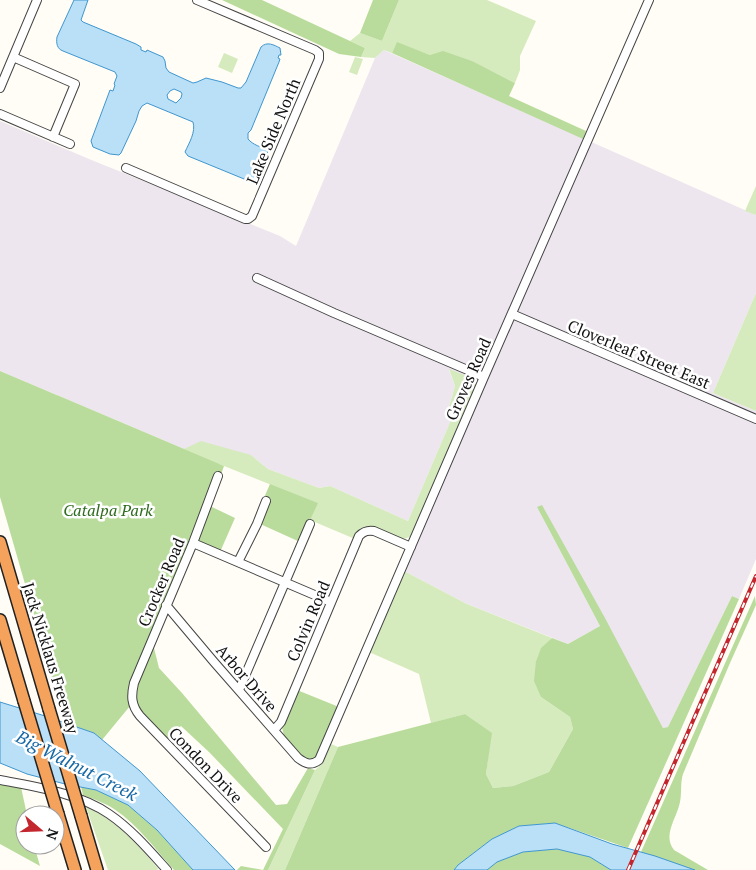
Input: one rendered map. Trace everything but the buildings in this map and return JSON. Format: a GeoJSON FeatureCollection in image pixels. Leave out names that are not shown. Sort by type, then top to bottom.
{"type":"FeatureCollection","features":[{"type":"Feature","properties":{"kind":"highway","name":"Jack Nicklaus Freeway"},"geometry":{"type":"LineString","coordinates":[[0,542],[97,870]]}},
{"type":"Feature","properties":{"kind":"highway"},"geometry":{"type":"LineString","coordinates":[[0,620],[75,870]]}},
{"type":"Feature","properties":{"kind":"street"},"geometry":{"type":"LineString","coordinates":[[0,88],[37,0]]}},
{"type":"Feature","properties":{"kind":"street"},"geometry":{"type":"LineString","coordinates":[[197,0],[212,3]]}},
{"type":"Feature","properties":{"kind":"street","name":"Groves Road"},"geometry":{"type":"LineString","coordinates":[[310,764],[316,763],[322,758],[484,377],[650,0]]}},
{"type":"Feature","properties":{"kind":"street","name":"Lake Side North"},"geometry":{"type":"LineString","coordinates":[[126,168],[245,219],[252,216],[319,59],[319,53],[212,3]]}},
{"type":"Feature","properties":{"kind":"street"},"geometry":{"type":"LineString","coordinates":[[13,58],[76,84],[53,137]]}},
{"type":"Feature","properties":{"kind":"street"},"geometry":{"type":"LineString","coordinates":[[0,114],[70,144]]}},
{"type":"Feature","properties":{"kind":"street"},"geometry":{"type":"LineString","coordinates":[[257,278],[484,377]]}},
{"type":"Feature","properties":{"kind":"street","name":"Cloverleaf Street East"},"geometry":{"type":"LineString","coordinates":[[512,314],[756,419]]}},
{"type":"Feature","properties":{"kind":"street","name":"Crocker Road"},"geometry":{"type":"LineString","coordinates":[[131,698],[134,683],[218,476]]}},
{"type":"Feature","properties":{"kind":"street"},"geometry":{"type":"LineString","coordinates":[[238,562],[266,501]]}},
{"type":"Feature","properties":{"kind":"street"},"geometry":{"type":"LineString","coordinates":[[239,690],[310,524]]}},
{"type":"Feature","properties":{"kind":"street","name":"Colvin Road"},"geometry":{"type":"LineString","coordinates":[[274,730],[282,722],[360,536],[364,532],[374,532],[411,547]]}},
{"type":"Feature","properties":{"kind":"street"},"geometry":{"type":"LineString","coordinates":[[192,543],[331,602]]}},
{"type":"Feature","properties":{"kind":"street","name":"Arbor Drive"},"geometry":{"type":"LineString","coordinates":[[166,605],[298,758],[310,764]]}},
{"type":"Feature","properties":{"kind":"street","name":"Condon Drive"},"geometry":{"type":"LineString","coordinates":[[131,698],[134,708],[140,716],[266,847]]}},
{"type":"Feature","properties":{"kind":"street"},"geometry":{"type":"LineString","coordinates":[[0,780],[71,796],[99,808],[128,828],[167,870]]}},
{"type":"Feature","properties":{"kind":"shaded area"},"geometry":{"type":"Polygon","coordinates":[[[384,50],[756,215],[756,293],[713,393],[756,411],[756,559],[739,599],[732,596],[668,727],[663,728],[537,507],[600,626],[568,644],[467,604],[404,571],[472,378],[449,370],[455,386],[446,417],[451,420],[408,521],[330,486],[319,488],[268,469],[251,455],[184,449],[0,371],[0,121],[280,236],[296,246],[375,58],[384,50]]]}},
{"type":"Feature","properties":{"kind":"green space"},"geometry":{"type":"Polygon","coordinates":[[[222,0],[262,0],[365,48],[361,57],[339,54],[222,0]]]}},
{"type":"Feature","properties":{"kind":"green space"},"geometry":{"type":"Polygon","coordinates":[[[373,0],[399,0],[382,41],[360,33],[373,0]]]}},
{"type":"Feature","properties":{"kind":"green space"},"geometry":{"type":"Polygon","coordinates":[[[399,0],[487,0],[536,21],[520,56],[520,70],[515,83],[471,61],[443,52],[430,55],[397,43],[392,53],[384,50],[375,58],[361,57],[365,48],[350,41],[360,33],[382,41],[399,0]]]}},
{"type":"Feature","properties":{"kind":"green space"},"geometry":{"type":"Polygon","coordinates":[[[397,42],[430,55],[443,51],[472,61],[515,83],[509,96],[586,131],[583,139],[392,53],[397,42]]]}},
{"type":"Feature","properties":{"kind":"green space"},"geometry":{"type":"Polygon","coordinates":[[[224,53],[238,59],[232,73],[218,67],[224,53]]]}},
{"type":"Feature","properties":{"kind":"green space"},"geometry":{"type":"Polygon","coordinates":[[[355,57],[363,59],[357,75],[349,72],[355,57]]]}},
{"type":"Feature","properties":{"kind":"green space"},"geometry":{"type":"Polygon","coordinates":[[[756,186],[756,215],[745,211],[756,186]]]}},
{"type":"Feature","properties":{"kind":"green space"},"geometry":{"type":"Polygon","coordinates":[[[756,293],[756,411],[713,393],[756,293]]]}},
{"type":"Feature","properties":{"kind":"green space","name":"Catalpa Park"},"geometry":{"type":"Polygon","coordinates":[[[449,369],[472,378],[477,384],[412,536],[404,539],[373,528],[355,539],[310,520],[317,503],[219,464],[105,736],[96,726],[57,395],[184,449],[201,441],[251,455],[268,469],[319,488],[330,486],[408,521],[451,420],[446,417],[455,386],[449,369]]]}},
{"type":"Feature","properties":{"kind":"green space","name":"Catalpa Park"},"geometry":{"type":"Polygon","coordinates":[[[0,371],[224,466],[210,506],[235,518],[220,552],[195,542],[153,644],[159,668],[276,805],[287,804],[308,768],[315,770],[268,870],[263,870],[283,829],[209,752],[181,726],[167,740],[130,706],[102,740],[94,733],[65,723],[0,497],[0,371]]]}},
{"type":"Feature","properties":{"kind":"green space"},"geometry":{"type":"Polygon","coordinates":[[[270,484],[318,503],[300,542],[258,523],[263,500],[270,484]]]}},
{"type":"Feature","properties":{"kind":"green space"},"geometry":{"type":"Polygon","coordinates":[[[542,505],[663,728],[668,727],[732,596],[739,599],[628,848],[555,823],[519,826],[492,839],[454,870],[285,870],[338,747],[465,714],[492,733],[486,774],[493,788],[513,786],[549,772],[573,729],[570,717],[541,697],[534,681],[536,661],[541,648],[552,638],[568,644],[600,626],[537,507],[542,505]]]}},
{"type":"Feature","properties":{"kind":"green space"},"geometry":{"type":"Polygon","coordinates":[[[404,571],[467,604],[552,638],[541,649],[536,661],[541,697],[570,717],[573,729],[549,772],[513,786],[493,788],[486,774],[491,733],[465,714],[431,723],[419,674],[369,652],[404,571]]]}},
{"type":"Feature","properties":{"kind":"green space"},"geometry":{"type":"Polygon","coordinates":[[[755,596],[756,605],[683,774],[680,802],[671,826],[669,838],[674,850],[708,870],[695,870],[641,852],[755,596]]]}},
{"type":"Feature","properties":{"kind":"green space"},"geometry":{"type":"Polygon","coordinates":[[[297,690],[339,707],[320,754],[312,759],[304,758],[284,736],[282,727],[297,690]]]}},
{"type":"Feature","properties":{"kind":"green space"},"geometry":{"type":"Polygon","coordinates":[[[331,744],[338,747],[285,870],[268,870],[315,770],[322,764],[331,744]]]}},
{"type":"Feature","properties":{"kind":"green space"},"geometry":{"type":"Polygon","coordinates":[[[0,783],[21,787],[25,805],[15,805],[15,852],[0,844],[0,783]]]}},
{"type":"Feature","properties":{"kind":"green space"},"geometry":{"type":"Polygon","coordinates":[[[81,787],[96,790],[128,805],[157,830],[193,870],[174,870],[131,822],[110,807],[83,795],[81,787]]]}},
{"type":"Feature","properties":{"kind":"green space"},"geometry":{"type":"Polygon","coordinates":[[[86,807],[117,826],[135,842],[159,869],[108,870],[86,807]]]}},
{"type":"Feature","properties":{"kind":"green space"},"geometry":{"type":"Polygon","coordinates":[[[557,849],[590,857],[611,870],[487,870],[497,862],[523,852],[557,849]]]}},
{"type":"Feature","properties":{"kind":"green space"},"geometry":{"type":"Polygon","coordinates":[[[20,855],[37,855],[40,866],[20,855]]]}},
{"type":"Feature","properties":{"kind":"green space"},"geometry":{"type":"Polygon","coordinates":[[[241,866],[263,870],[237,870],[241,866]]]}},
{"type":"Feature","properties":{"kind":"water"},"geometry":{"type":"Polygon","coordinates":[[[74,0],[88,0],[81,20],[83,22],[136,44],[141,47],[141,50],[146,52],[147,50],[163,57],[169,72],[193,83],[206,78],[238,88],[241,88],[246,82],[263,45],[268,44],[280,48],[279,62],[251,130],[248,133],[250,141],[268,150],[267,154],[264,154],[262,159],[264,161],[257,175],[249,181],[188,156],[185,152],[193,134],[193,122],[147,103],[139,111],[119,155],[110,154],[93,147],[91,141],[110,90],[113,91],[117,76],[115,72],[59,49],[57,37],[74,0]],[[174,89],[170,91],[167,95],[168,99],[176,103],[181,98],[181,92],[174,89]]]}},
{"type":"Feature","properties":{"kind":"water","name":"Big Walnut Creek"},"geometry":{"type":"Polygon","coordinates":[[[0,702],[94,733],[140,771],[235,870],[193,870],[157,830],[128,805],[96,790],[27,774],[0,763],[0,702]]]}},
{"type":"Feature","properties":{"kind":"water"},"geometry":{"type":"Polygon","coordinates":[[[555,823],[612,844],[695,870],[611,870],[590,857],[557,849],[523,852],[497,862],[487,870],[454,870],[492,839],[519,826],[555,823]]]}},
{"type":"Feature","properties":{"kind":"railway"},"geometry":{"type":"LineString","coordinates":[[628,870],[756,576]]}}]}
